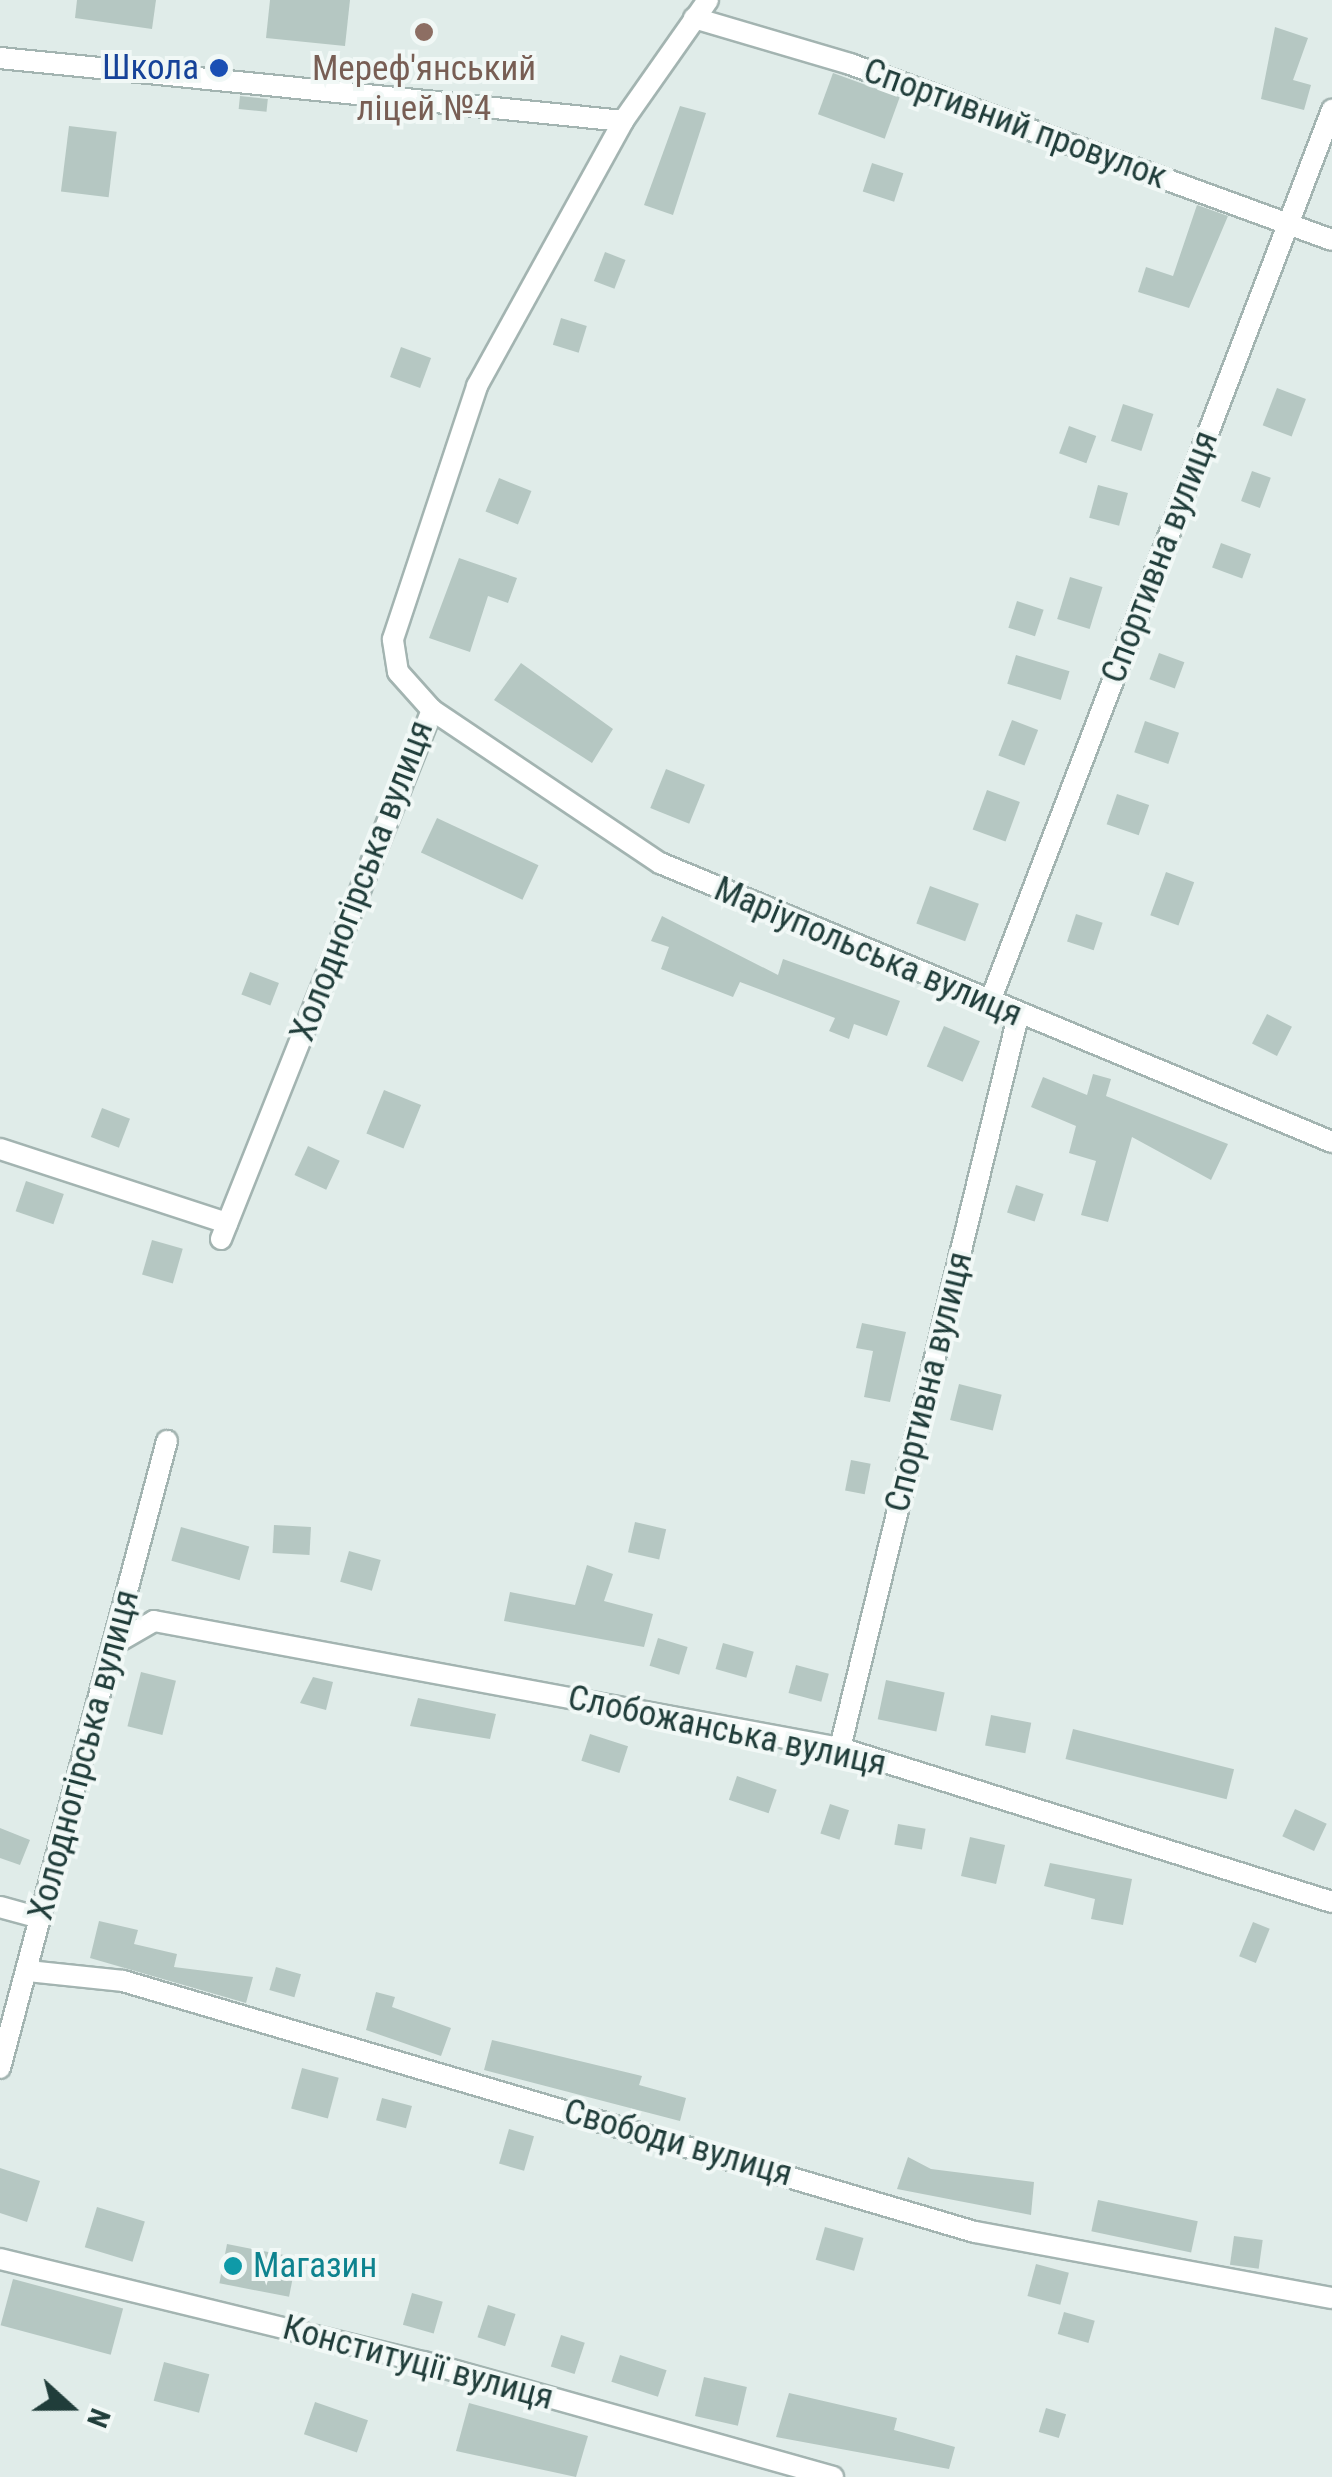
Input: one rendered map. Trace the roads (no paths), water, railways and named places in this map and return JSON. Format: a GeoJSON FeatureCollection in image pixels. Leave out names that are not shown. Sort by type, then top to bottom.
{"type":"FeatureCollection","features":[{"type":"Feature","properties":{"kind":"street","name":"Холодногірська вулиця"},"geometry":{"type":"LineString","coordinates":[[0,1149],[224,1231],[432,710],[398,672],[393,639],[477,386],[622,121],[708,0]]}},
{"type":"Feature","properties":{"kind":"street","name":"Спортивний провулок"},"geometry":{"type":"LineString","coordinates":[[694,18],[850,64],[1332,240]]}},
{"type":"Feature","properties":{"kind":"street"},"geometry":{"type":"LineString","coordinates":[[0,58],[622,121]]}},
{"type":"Feature","properties":{"kind":"street","name":"Спортивна вулиця"},"geometry":{"type":"LineString","coordinates":[[989,1004],[1332,110]]}},
{"type":"Feature","properties":{"kind":"street","name":"Маріупольська вулиця"},"geometry":{"type":"LineString","coordinates":[[432,710],[660,863],[989,1004],[1332,1142]]}},
{"type":"Feature","properties":{"kind":"street","name":"Спортивна вулиця"},"geometry":{"type":"LineString","coordinates":[[840,1748],[1018,1016]]}},
{"type":"Feature","properties":{"kind":"street","name":"Холодногірська вулиця"},"geometry":{"type":"LineString","coordinates":[[0,2068],[166,1441]]}},
{"type":"Feature","properties":{"kind":"street","name":"Слобожанська вулиця"},"geometry":{"type":"LineString","coordinates":[[114,1644],[154,1620],[840,1748],[1332,1902]]}},
{"type":"Feature","properties":{"kind":"street"},"geometry":{"type":"LineString","coordinates":[[0,1907],[40,1918]]}},
{"type":"Feature","properties":{"kind":"street","name":"Свободи вулиця"},"geometry":{"type":"LineString","coordinates":[[28,1971],[123,1981],[975,2232],[1332,2298]]}},
{"type":"Feature","properties":{"kind":"street","name":"Конституції вулиця"},"geometry":{"type":"LineString","coordinates":[[0,2259],[424,2362],[833,2477]]}},
{"type":"Feature","properties":{"kind":"place","name":"Мереф'янський ліцей №4"},"geometry":{"type":"Point","coordinates":[424,32]}},
{"type":"Feature","properties":{"kind":"place","name":"Школа"},"geometry":{"type":"Point","coordinates":[219,68]}},
{"type":"Feature","properties":{"kind":"place","name":"Магазин"},"geometry":{"type":"Point","coordinates":[233,2266]}}]}
